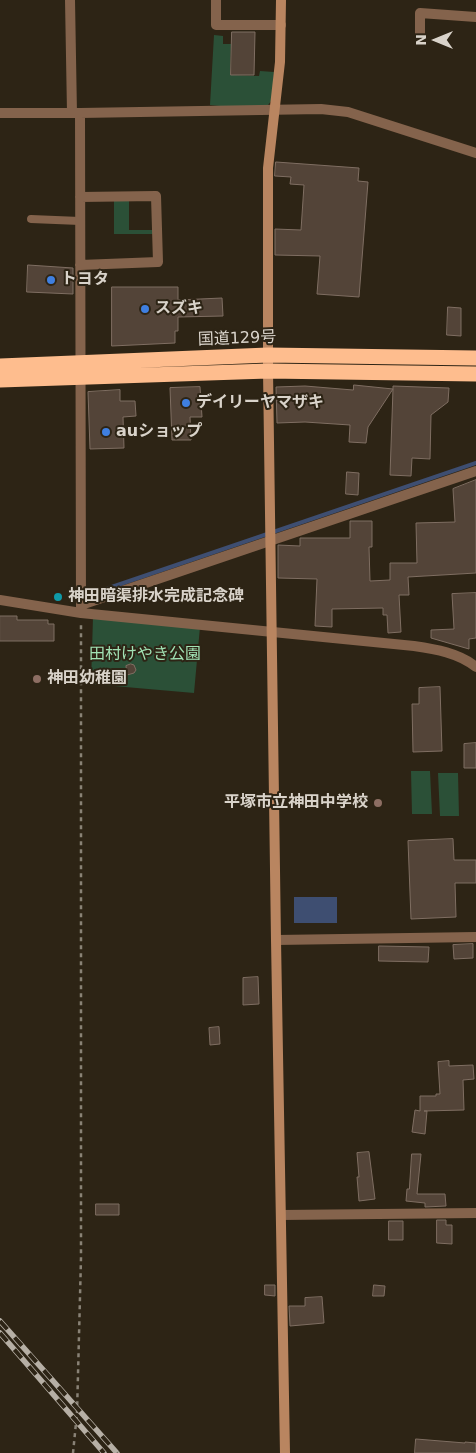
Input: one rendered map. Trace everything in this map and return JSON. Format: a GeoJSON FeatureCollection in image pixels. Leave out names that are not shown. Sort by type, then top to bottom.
{"type":"FeatureCollection","features":[{"type":"Feature","properties":{"kind":"highway","name":"国道129号"},"geometry":{"type":"LineString","coordinates":[[0,380],[80,370],[268,355],[476,358]]}},
{"type":"Feature","properties":{"kind":"highway","name":"国道129号"},"geometry":{"type":"LineString","coordinates":[[0,366],[80,370],[476,374]]}},
{"type":"Feature","properties":{"kind":"street"},"geometry":{"type":"LineString","coordinates":[[70,0],[80,197],[81,609]]}},
{"type":"Feature","properties":{"kind":"street"},"geometry":{"type":"LineString","coordinates":[[216,0],[216,25],[281,25]]}},
{"type":"Feature","properties":{"kind":"street"},"geometry":{"type":"LineString","coordinates":[[281,0],[280,62],[276,111],[268,168],[268,371],[286,1453]]}},
{"type":"Feature","properties":{"kind":"street"},"geometry":{"type":"LineString","coordinates":[[420,38],[420,13],[476,17]]}},
{"type":"Feature","properties":{"kind":"street"},"geometry":{"type":"LineString","coordinates":[[0,113],[321,109],[348,112],[476,153]]}},
{"type":"Feature","properties":{"kind":"street"},"geometry":{"type":"LineString","coordinates":[[80,197],[156,196],[158,262],[80,266]]}},
{"type":"Feature","properties":{"kind":"street"},"geometry":{"type":"LineString","coordinates":[[81,609],[271,540],[476,471]]}},
{"type":"Feature","properties":{"kind":"street"},"geometry":{"type":"LineString","coordinates":[[0,600],[272,632],[414,646],[441,650],[476,666]]}},
{"type":"Feature","properties":{"kind":"street"},"geometry":{"type":"LineString","coordinates":[[276,940],[476,937]]}},
{"type":"Feature","properties":{"kind":"street"},"geometry":{"type":"LineString","coordinates":[[281,1215],[476,1213]]}},
{"type":"Feature","properties":{"kind":"lane"},"geometry":{"type":"LineString","coordinates":[[31,219],[80,221]]}},
{"type":"Feature","properties":{"kind":"path"},"geometry":{"type":"LineString","coordinates":[[73,1453],[77,1413],[81,1258],[81,609]]}},
{"type":"Feature","properties":{"kind":"green space"},"geometry":{"type":"Polygon","coordinates":[[[214,35],[223,36],[223,44],[231,44],[230,75],[259,76],[260,71],[274,72],[272,100],[268,105],[239,108],[210,105],[214,35]]]}},
{"type":"Feature","properties":{"kind":"green space"},"geometry":{"type":"Polygon","coordinates":[[[114,198],[129,198],[129,230],[153,230],[153,234],[114,234],[114,198]]]}},
{"type":"Feature","properties":{"kind":"green space","name":"田村けやき公園"},"geometry":{"type":"Polygon","coordinates":[[[93,617],[200,627],[194,693],[91,684],[93,617]]]}},
{"type":"Feature","properties":{"kind":"green space"},"geometry":{"type":"Polygon","coordinates":[[[411,771],[430,771],[432,814],[412,814],[411,771]]]}},
{"type":"Feature","properties":{"kind":"green space"},"geometry":{"type":"Polygon","coordinates":[[[438,773],[458,773],[459,816],[440,816],[438,773]]]}},
{"type":"Feature","properties":{"kind":"water"},"geometry":{"type":"Polygon","coordinates":[[[294,897],[337,897],[337,923],[294,923],[294,897]]]}},
{"type":"Feature","properties":{"kind":"building"},"geometry":{"type":"Polygon","coordinates":[[[232,32],[255,32],[254,75],[231,75],[232,32]]]}},
{"type":"Feature","properties":{"kind":"building"},"geometry":{"type":"Polygon","coordinates":[[[276,162],[359,168],[358,181],[368,182],[359,297],[317,294],[320,256],[275,255],[275,229],[301,230],[304,185],[290,184],[291,177],[275,176],[276,162]]]}},
{"type":"Feature","properties":{"kind":"building","name":"トヨタ"},"geometry":{"type":"Polygon","coordinates":[[[28,265],[73,268],[73,294],[27,292],[28,265]]]}},
{"type":"Feature","properties":{"kind":"building","name":"スズキ"},"geometry":{"type":"Polygon","coordinates":[[[112,287],[178,287],[178,300],[222,298],[223,316],[178,317],[178,331],[175,331],[175,343],[112,346],[112,287]]]}},
{"type":"Feature","properties":{"kind":"building"},"geometry":{"type":"Polygon","coordinates":[[[448,307],[461,308],[461,336],[447,335],[448,307]]]}},
{"type":"Feature","properties":{"kind":"building"},"geometry":{"type":"Polygon","coordinates":[[[354,385],[393,389],[368,427],[366,443],[349,442],[350,425],[305,422],[277,423],[276,387],[305,386],[353,390],[354,385]]]}},
{"type":"Feature","properties":{"kind":"building"},"geometry":{"type":"Polygon","coordinates":[[[393,386],[449,388],[448,402],[431,415],[430,459],[412,458],[411,476],[390,475],[393,386]]]}},
{"type":"Feature","properties":{"kind":"building","name":"デイリーヤマザキ"},"geometry":{"type":"Polygon","coordinates":[[[200,387],[202,417],[190,417],[191,440],[172,440],[170,388],[200,387]]]}},
{"type":"Feature","properties":{"kind":"building","name":"auショップ"},"geometry":{"type":"Polygon","coordinates":[[[120,390],[120,401],[135,401],[136,416],[123,417],[124,448],[90,449],[88,392],[120,390]]]}},
{"type":"Feature","properties":{"kind":"building"},"geometry":{"type":"Polygon","coordinates":[[[347,472],[359,473],[358,495],[346,494],[347,472]]]}},
{"type":"Feature","properties":{"kind":"building"},"geometry":{"type":"Polygon","coordinates":[[[476,480],[476,573],[408,577],[409,595],[399,595],[401,632],[388,633],[387,615],[383,615],[383,608],[332,609],[332,627],[315,626],[317,579],[278,578],[278,545],[300,546],[300,538],[350,538],[350,521],[372,521],[372,547],[369,547],[370,581],[390,580],[390,563],[417,563],[416,523],[455,522],[453,489],[476,480]]]}},
{"type":"Feature","properties":{"kind":"building"},"geometry":{"type":"Polygon","coordinates":[[[476,593],[476,638],[469,639],[469,649],[431,638],[431,630],[454,629],[452,594],[476,593]]]}},
{"type":"Feature","properties":{"kind":"building"},"geometry":{"type":"Polygon","coordinates":[[[0,616],[17,616],[17,620],[48,620],[48,624],[54,624],[54,641],[0,641],[0,616]]]}},
{"type":"Feature","properties":{"kind":"building"},"geometry":{"type":"Polygon","coordinates":[[[134,665],[136,670],[134,673],[127,675],[126,666],[134,665]]]}},
{"type":"Feature","properties":{"kind":"building"},"geometry":{"type":"Polygon","coordinates":[[[440,687],[442,751],[413,752],[412,704],[419,704],[419,688],[440,687]]]}},
{"type":"Feature","properties":{"kind":"building"},"geometry":{"type":"Polygon","coordinates":[[[476,743],[476,768],[464,768],[464,744],[476,743]]]}},
{"type":"Feature","properties":{"kind":"building"},"geometry":{"type":"Polygon","coordinates":[[[453,839],[454,860],[476,860],[476,883],[455,883],[456,917],[411,919],[408,841],[453,839]]]}},
{"type":"Feature","properties":{"kind":"building"},"geometry":{"type":"Polygon","coordinates":[[[473,944],[473,958],[454,959],[453,945],[473,944]]]}},
{"type":"Feature","properties":{"kind":"building"},"geometry":{"type":"Polygon","coordinates":[[[379,946],[429,947],[428,962],[379,961],[379,946]]]}},
{"type":"Feature","properties":{"kind":"building"},"geometry":{"type":"Polygon","coordinates":[[[258,977],[259,1004],[243,1005],[243,978],[258,977]]]}},
{"type":"Feature","properties":{"kind":"building"},"geometry":{"type":"Polygon","coordinates":[[[219,1027],[220,1044],[210,1045],[209,1028],[219,1027]]]}},
{"type":"Feature","properties":{"kind":"building"},"geometry":{"type":"Polygon","coordinates":[[[449,1061],[449,1066],[473,1065],[474,1079],[463,1080],[464,1110],[424,1111],[427,1111],[425,1134],[412,1132],[415,1110],[420,1111],[420,1096],[436,1096],[436,1094],[440,1094],[438,1062],[449,1061]]]}},
{"type":"Feature","properties":{"kind":"building"},"geometry":{"type":"Polygon","coordinates":[[[369,1152],[375,1199],[359,1201],[357,1153],[369,1152]]]}},
{"type":"Feature","properties":{"kind":"building"},"geometry":{"type":"Polygon","coordinates":[[[412,1154],[421,1154],[417,1194],[445,1194],[446,1206],[425,1207],[425,1203],[406,1201],[412,1154]]]}},
{"type":"Feature","properties":{"kind":"building"},"geometry":{"type":"Polygon","coordinates":[[[96,1204],[119,1204],[119,1215],[96,1215],[96,1204]]]}},
{"type":"Feature","properties":{"kind":"building"},"geometry":{"type":"Polygon","coordinates":[[[437,1220],[446,1220],[446,1225],[452,1225],[452,1244],[437,1243],[437,1220]]]}},
{"type":"Feature","properties":{"kind":"building"},"geometry":{"type":"Polygon","coordinates":[[[389,1221],[403,1221],[403,1240],[389,1240],[389,1221]]]}},
{"type":"Feature","properties":{"kind":"building"},"geometry":{"type":"Polygon","coordinates":[[[265,1285],[275,1285],[275,1296],[265,1295],[265,1285]]]}},
{"type":"Feature","properties":{"kind":"building"},"geometry":{"type":"Polygon","coordinates":[[[374,1285],[385,1286],[384,1296],[373,1296],[374,1285]]]}},
{"type":"Feature","properties":{"kind":"building"},"geometry":{"type":"Polygon","coordinates":[[[322,1297],[324,1323],[290,1326],[289,1306],[305,1306],[305,1298],[322,1297]]]}},
{"type":"Feature","properties":{"kind":"building"},"geometry":{"type":"Polygon","coordinates":[[[416,1439],[476,1443],[476,1453],[415,1453],[416,1439]]]}},
{"type":"Feature","properties":{"kind":"waterway"},"geometry":{"type":"LineString","coordinates":[[97,592],[476,463]]}},
{"type":"Feature","properties":{"kind":"railway"},"geometry":{"type":"LineString","coordinates":[[0,1321],[117,1453]]}},
{"type":"Feature","properties":{"kind":"railway"},"geometry":{"type":"LineString","coordinates":[[0,1333],[104,1453]]}},
{"type":"Feature","properties":{"kind":"place","name":"トヨタ"},"geometry":{"type":"Point","coordinates":[51,280]}},
{"type":"Feature","properties":{"kind":"place","name":"スズキ"},"geometry":{"type":"Point","coordinates":[145,309]}},
{"type":"Feature","properties":{"kind":"place","name":"デイリーヤマザキ"},"geometry":{"type":"Point","coordinates":[186,403]}},
{"type":"Feature","properties":{"kind":"place","name":"auショップ"},"geometry":{"type":"Point","coordinates":[106,432]}},
{"type":"Feature","properties":{"kind":"place","name":"神田暗渠排水完成記念碑"},"geometry":{"type":"Point","coordinates":[58,597]}},
{"type":"Feature","properties":{"kind":"place","name":"神田幼稚園"},"geometry":{"type":"Point","coordinates":[37,679]}},
{"type":"Feature","properties":{"kind":"place","name":"平塚市立神田中学校"},"geometry":{"type":"Point","coordinates":[378,803]}}]}
